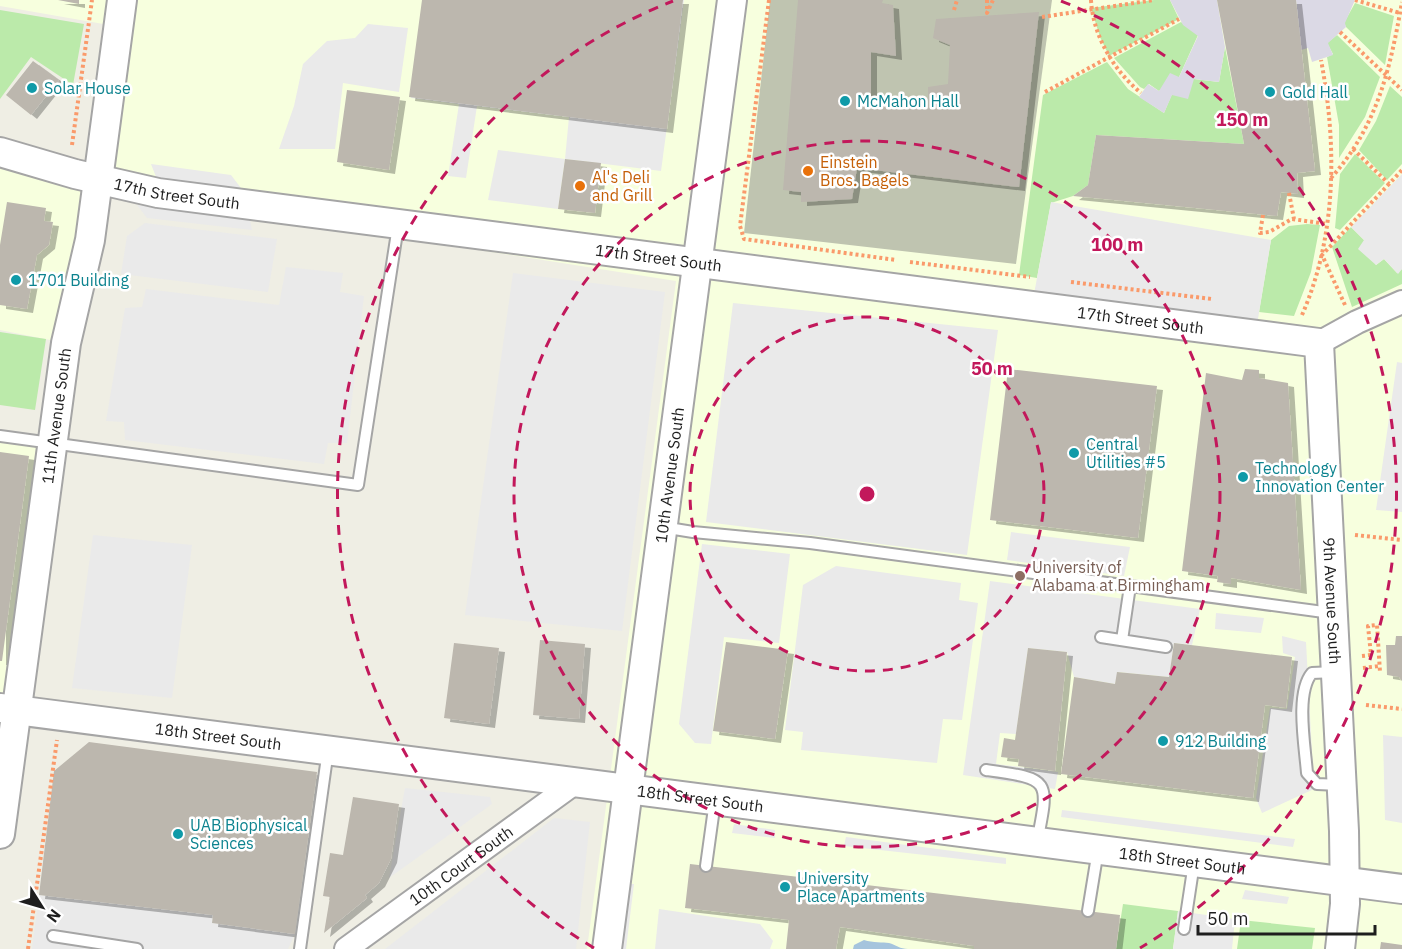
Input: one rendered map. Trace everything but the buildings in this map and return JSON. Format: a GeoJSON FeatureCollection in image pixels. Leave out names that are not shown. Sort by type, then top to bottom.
{"type":"FeatureCollection","features":[{"type":"Feature","properties":{"kind":"street","name":"11th Avenue South"},"geometry":{"type":"LineString","coordinates":[[0,834],[8,709],[53,444],[66,343],[90,240],[122,0]]}},
{"type":"Feature","properties":{"kind":"street","name":"10th Avenue South"},"geometry":{"type":"LineString","coordinates":[[607,949],[630,789],[696,263],[732,0]]}},
{"type":"Feature","properties":{"kind":"street","name":"17th Street South"},"geometry":{"type":"LineString","coordinates":[[0,152],[158,193],[1319,343]]}},
{"type":"Feature","properties":{"kind":"street"},"geometry":{"type":"LineString","coordinates":[[1319,343],[1357,322],[1402,302]]}},
{"type":"Feature","properties":{"kind":"street","name":"9th Avenue South"},"geometry":{"type":"LineString","coordinates":[[1319,343],[1346,882],[1340,949]]}},
{"type":"Feature","properties":{"kind":"street","name":"18th Street South"},"geometry":{"type":"LineString","coordinates":[[8,709],[1402,889]]}},
{"type":"Feature","properties":{"kind":"street","name":"10th Court South"},"geometry":{"type":"LineString","coordinates":[[346,949],[576,782]]}},
{"type":"Feature","properties":{"kind":"lane"},"geometry":{"type":"LineString","coordinates":[[0,436],[358,485],[398,225]]}},
{"type":"Feature","properties":{"kind":"lane"},"geometry":{"type":"LineString","coordinates":[[662,526],[699,533],[810,543],[1331,613]]}},
{"type":"Feature","properties":{"kind":"lane"},"geometry":{"type":"LineString","coordinates":[[1122,640],[1130,586]]}},
{"type":"Feature","properties":{"kind":"lane"},"geometry":{"type":"LineString","coordinates":[[1101,637],[1166,647]]}},
{"type":"Feature","properties":{"kind":"lane"},"geometry":{"type":"LineString","coordinates":[[300,949],[328,750]]}},
{"type":"Feature","properties":{"kind":"lane"},"geometry":{"type":"LineString","coordinates":[[986,770],[1031,776],[1041,785],[1045,801],[1037,842]]}},
{"type":"Feature","properties":{"kind":"lane"},"geometry":{"type":"LineString","coordinates":[[706,866],[716,800]]}},
{"type":"Feature","properties":{"kind":"lane"},"geometry":{"type":"LineString","coordinates":[[1088,911],[1098,850]]}},
{"type":"Feature","properties":{"kind":"lane"},"geometry":{"type":"LineString","coordinates":[[1184,929],[1194,862]]}},
{"type":"Feature","properties":{"kind":"lane"},"geometry":{"type":"LineString","coordinates":[[53,936],[137,949]]}},
{"type":"Feature","properties":{"kind":"path"},"geometry":{"type":"LineString","coordinates":[[72,145],[92,0]]}},
{"type":"Feature","properties":{"kind":"path"},"geometry":{"type":"LineString","coordinates":[[769,0],[740,226],[744,239],[1030,277]]}},
{"type":"Feature","properties":{"kind":"path"},"geometry":{"type":"LineString","coordinates":[[954,10],[957,0]]}},
{"type":"Feature","properties":{"kind":"path"},"geometry":{"type":"LineString","coordinates":[[987,0],[987,13],[993,0]]}},
{"type":"Feature","properties":{"kind":"path"},"geometry":{"type":"LineString","coordinates":[[1091,0],[1100,37],[1109,56],[1119,72],[1141,93]]}},
{"type":"Feature","properties":{"kind":"path"},"geometry":{"type":"LineString","coordinates":[[1042,17],[1154,0]]}},
{"type":"Feature","properties":{"kind":"path"},"geometry":{"type":"LineString","coordinates":[[1355,0],[1400,13]]}},
{"type":"Feature","properties":{"kind":"path"},"geometry":{"type":"LineString","coordinates":[[1330,178],[1353,149],[1380,99],[1402,2]]}},
{"type":"Feature","properties":{"kind":"path"},"geometry":{"type":"LineString","coordinates":[[1045,92],[1179,19]]}},
{"type":"Feature","properties":{"kind":"path"},"geometry":{"type":"LineString","coordinates":[[1340,32],[1402,90]]}},
{"type":"Feature","properties":{"kind":"path"},"geometry":{"type":"LineString","coordinates":[[1312,316],[1301,318],[1322,255],[1330,178],[1331,123],[1321,60]]}},
{"type":"Feature","properties":{"kind":"path"},"geometry":{"type":"LineString","coordinates":[[1353,149],[1389,184]]}},
{"type":"Feature","properties":{"kind":"path"},"geometry":{"type":"LineString","coordinates":[[1322,255],[1402,170]]}},
{"type":"Feature","properties":{"kind":"path"},"geometry":{"type":"LineString","coordinates":[[1289,193],[1294,219]]}},
{"type":"Feature","properties":{"kind":"path"},"geometry":{"type":"LineString","coordinates":[[1263,215],[1260,233],[1269,232],[1294,219],[1327,224]]}},
{"type":"Feature","properties":{"kind":"path"},"geometry":{"type":"LineString","coordinates":[[1322,255],[1346,308],[1335,311]]}},
{"type":"Feature","properties":{"kind":"path"},"geometry":{"type":"LineString","coordinates":[[1071,282],[1212,299]]}},
{"type":"Feature","properties":{"kind":"path"},"geometry":{"type":"LineString","coordinates":[[1354,535],[1402,540]]}},
{"type":"Feature","properties":{"kind":"path"},"geometry":{"type":"LineString","coordinates":[[1362,656],[1371,655],[1368,626],[1377,626],[1380,672]]}},
{"type":"Feature","properties":{"kind":"path"},"geometry":{"type":"LineString","coordinates":[[1363,668],[1379,666]]}},
{"type":"Feature","properties":{"kind":"path"},"geometry":{"type":"LineString","coordinates":[[1366,705],[1402,709]]}},
{"type":"Feature","properties":{"kind":"path"},"geometry":{"type":"LineString","coordinates":[[28,949],[60,715]]}},
{"type":"Feature","properties":{"kind":"shaded area","name":"University of Alabama at Birmingham"},"geometry":{"type":"Polygon","coordinates":[[[0,0],[1402,0],[1402,949],[587,949],[676,281],[396,237],[97,179],[17,710],[0,708],[0,436],[53,444],[65,343],[0,330],[0,152],[86,175],[109,25],[0,6],[0,0]]]}},
{"type":"Feature","properties":{"kind":"shaded area"},"geometry":{"type":"Polygon","coordinates":[[[424,0],[684,0],[661,171],[565,159],[569,117],[477,106],[466,178],[448,176],[459,104],[411,98],[424,0]]]}},
{"type":"Feature","properties":{"kind":"shaded area"},"geometry":{"type":"Polygon","coordinates":[[[770,0],[1052,0],[1016,264],[744,233],[770,0]]]}},
{"type":"Feature","properties":{"kind":"shaded area"},"geometry":{"type":"Polygon","coordinates":[[[1170,0],[1217,0],[1225,47],[1219,82],[1194,79],[1188,99],[1172,95],[1164,113],[1139,97],[1148,84],[1159,91],[1170,73],[1179,77],[1198,36],[1183,25],[1170,0]]]}},
{"type":"Feature","properties":{"kind":"shaded area"},"geometry":{"type":"Polygon","coordinates":[[[1296,0],[1355,0],[1345,23],[1346,27],[1328,43],[1333,55],[1312,62],[1308,48],[1301,50],[1296,0]]]}},
{"type":"Feature","properties":{"kind":"shaded area"},"geometry":{"type":"Polygon","coordinates":[[[368,24],[408,28],[399,92],[343,83],[335,149],[279,149],[294,106],[303,64],[327,41],[355,38],[368,24]]]}},
{"type":"Feature","properties":{"kind":"shaded area"},"geometry":{"type":"Polygon","coordinates":[[[498,150],[565,159],[558,209],[488,200],[498,150]]]}},
{"type":"Feature","properties":{"kind":"shaded area"},"geometry":{"type":"Polygon","coordinates":[[[151,164],[231,175],[241,188],[158,182],[151,164]]]}},
{"type":"Feature","properties":{"kind":"shaded area"},"geometry":{"type":"Polygon","coordinates":[[[1402,174],[1402,269],[1398,274],[1384,259],[1376,265],[1358,249],[1364,240],[1351,227],[1402,174]]]}},
{"type":"Feature","properties":{"kind":"shaded area"},"geometry":{"type":"Polygon","coordinates":[[[1051,202],[1271,240],[1255,337],[1032,305],[1051,202]]]}},
{"type":"Feature","properties":{"kind":"shaded area"},"geometry":{"type":"Polygon","coordinates":[[[137,205],[249,214],[252,230],[147,218],[137,205]]]}},
{"type":"Feature","properties":{"kind":"shaded area"},"geometry":{"type":"Polygon","coordinates":[[[145,223],[277,239],[268,292],[121,274],[127,236],[145,223]]]}},
{"type":"Feature","properties":{"kind":"shaded area"},"geometry":{"type":"Polygon","coordinates":[[[286,267],[343,273],[340,292],[364,296],[347,443],[328,443],[324,464],[125,440],[124,422],[106,421],[125,308],[142,307],[146,289],[279,305],[286,267]]]}},
{"type":"Feature","properties":{"kind":"shaded area"},"geometry":{"type":"Polygon","coordinates":[[[513,273],[665,292],[622,631],[465,615],[513,273]]]}},
{"type":"Feature","properties":{"kind":"shaded area"},"geometry":{"type":"Polygon","coordinates":[[[733,303],[998,330],[967,555],[706,522],[733,303]]]}},
{"type":"Feature","properties":{"kind":"shaded area"},"geometry":{"type":"Polygon","coordinates":[[[1397,362],[1402,363],[1402,512],[1376,510],[1397,362]]]}},
{"type":"Feature","properties":{"kind":"shaded area"},"geometry":{"type":"Polygon","coordinates":[[[1011,532],[1130,547],[1124,576],[1007,560],[1011,532]]]}},
{"type":"Feature","properties":{"kind":"shaded area"},"geometry":{"type":"Polygon","coordinates":[[[93,535],[192,545],[172,698],[72,688],[93,535]]]}},
{"type":"Feature","properties":{"kind":"shaded area"},"geometry":{"type":"Polygon","coordinates":[[[702,544],[790,554],[779,643],[724,637],[711,744],[695,743],[679,724],[702,544]]]}},
{"type":"Feature","properties":{"kind":"shaded area"},"geometry":{"type":"Polygon","coordinates":[[[836,566],[961,583],[959,600],[978,603],[962,720],[943,719],[937,763],[801,750],[803,732],[785,730],[803,585],[836,566]]]}},
{"type":"Feature","properties":{"kind":"shaded area"},"geometry":{"type":"Polygon","coordinates":[[[990,581],[1200,609],[1192,645],[1174,643],[1169,677],[1118,672],[1115,684],[1074,677],[1067,652],[1028,648],[1016,734],[1000,733],[996,764],[1058,772],[1055,789],[963,775],[990,581]]]}},
{"type":"Feature","properties":{"kind":"shaded area"},"geometry":{"type":"Polygon","coordinates":[[[1216,613],[1264,618],[1261,633],[1215,629],[1216,613]]]}},
{"type":"Feature","properties":{"kind":"shaded area"},"geometry":{"type":"Polygon","coordinates":[[[1282,636],[1306,642],[1314,789],[1262,813],[1256,798],[1270,708],[1287,709],[1295,657],[1283,653],[1282,636]]]}},
{"type":"Feature","properties":{"kind":"shaded area"},"geometry":{"type":"Polygon","coordinates":[[[1383,735],[1402,737],[1402,823],[1385,820],[1383,735]]]}},
{"type":"Feature","properties":{"kind":"shaded area"},"geometry":{"type":"Polygon","coordinates":[[[405,788],[490,797],[492,804],[389,878],[405,788]]]}},
{"type":"Feature","properties":{"kind":"shaded area"},"geometry":{"type":"Polygon","coordinates":[[[1062,810],[1295,839],[1293,847],[1061,817],[1062,810]]]}},
{"type":"Feature","properties":{"kind":"shaded area"},"geometry":{"type":"Polygon","coordinates":[[[554,818],[590,822],[576,949],[385,949],[554,818]]]}},
{"type":"Feature","properties":{"kind":"shaded area"},"geometry":{"type":"Polygon","coordinates":[[[734,824],[775,830],[775,838],[732,833],[734,824]]]}},
{"type":"Feature","properties":{"kind":"shaded area"},"geometry":{"type":"Polygon","coordinates":[[[846,837],[1006,858],[1006,864],[844,846],[846,837]]]}},
{"type":"Feature","properties":{"kind":"shaded area"},"geometry":{"type":"Polygon","coordinates":[[[628,884],[634,884],[626,949],[619,949],[628,884]]]}},
{"type":"Feature","properties":{"kind":"shaded area"},"geometry":{"type":"Polygon","coordinates":[[[1245,890],[1289,897],[1287,904],[1242,899],[1245,890]]]}},
{"type":"Feature","properties":{"kind":"shaded area"},"geometry":{"type":"Polygon","coordinates":[[[39,895],[213,915],[212,923],[295,934],[288,949],[32,949],[39,895]]]}},
{"type":"Feature","properties":{"kind":"shaded area"},"geometry":{"type":"Polygon","coordinates":[[[659,909],[760,924],[773,941],[770,949],[655,949],[659,909]]]}},
{"type":"Feature","properties":{"kind":"shaded area"},"geometry":{"type":"Polygon","coordinates":[[[1178,911],[1235,919],[1232,949],[1173,949],[1178,911]]]}},
{"type":"Feature","properties":{"kind":"green space"},"geometry":{"type":"Polygon","coordinates":[[[1170,0],[1179,19],[1109,56],[1091,8],[1170,0]]]}},
{"type":"Feature","properties":{"kind":"green space"},"geometry":{"type":"Polygon","coordinates":[[[1355,3],[1394,16],[1385,65],[1344,23],[1355,3]]]}},
{"type":"Feature","properties":{"kind":"green space"},"geometry":{"type":"Polygon","coordinates":[[[0,10],[84,24],[73,85],[31,57],[0,99],[0,10]]]}},
{"type":"Feature","properties":{"kind":"green space"},"geometry":{"type":"Polygon","coordinates":[[[1181,22],[1198,35],[1179,77],[1159,91],[1149,84],[1144,89],[1140,87],[1114,58],[1181,22]]]}},
{"type":"Feature","properties":{"kind":"green space"},"geometry":{"type":"Polygon","coordinates":[[[1337,35],[1380,77],[1365,117],[1339,158],[1339,125],[1327,57],[1333,54],[1327,43],[1337,35]]]}},
{"type":"Feature","properties":{"kind":"green space"},"geometry":{"type":"Polygon","coordinates":[[[1225,47],[1244,144],[1096,135],[1088,185],[1073,196],[1051,203],[1037,278],[1019,275],[1043,95],[1107,62],[1128,89],[1164,113],[1172,94],[1194,79],[1219,82],[1225,47]]]}},
{"type":"Feature","properties":{"kind":"green space"},"geometry":{"type":"Polygon","coordinates":[[[1390,86],[1402,97],[1402,164],[1387,180],[1359,150],[1376,121],[1390,86]]]}},
{"type":"Feature","properties":{"kind":"green space"},"geometry":{"type":"Polygon","coordinates":[[[1355,154],[1385,183],[1340,230],[1335,228],[1340,174],[1355,154]]]}},
{"type":"Feature","properties":{"kind":"green space"},"geometry":{"type":"Polygon","coordinates":[[[1320,225],[1311,272],[1294,316],[1259,312],[1271,240],[1289,226],[1320,225]]]}},
{"type":"Feature","properties":{"kind":"green space"},"geometry":{"type":"Polygon","coordinates":[[[1351,227],[1364,240],[1376,265],[1384,259],[1397,273],[1402,269],[1402,284],[1352,307],[1332,247],[1351,227]]]}},
{"type":"Feature","properties":{"kind":"green space"},"geometry":{"type":"Polygon","coordinates":[[[0,332],[46,339],[35,410],[0,405],[0,332]]]}},
{"type":"Feature","properties":{"kind":"green space"},"geometry":{"type":"Polygon","coordinates":[[[1123,904],[1178,911],[1173,949],[1116,949],[1123,904]]]}},
{"type":"Feature","properties":{"kind":"green space"},"geometry":{"type":"Polygon","coordinates":[[[1241,920],[1315,928],[1312,949],[1237,949],[1241,920]]]}},
{"type":"Feature","properties":{"kind":"water"},"geometry":{"type":"Polygon","coordinates":[[[864,940],[889,943],[908,949],[853,949],[854,945],[864,940]]]}},
{"type":"Feature","properties":{"kind":"place","name":"Solar House"},"geometry":{"type":"Point","coordinates":[32,88]}},
{"type":"Feature","properties":{"kind":"place","name":"Gold Hall"},"geometry":{"type":"Point","coordinates":[1270,92]}},
{"type":"Feature","properties":{"kind":"place","name":"McMahon Hall"},"geometry":{"type":"Point","coordinates":[845,101]}},
{"type":"Feature","properties":{"kind":"place","name":"Einstein Bros. Bagels"},"geometry":{"type":"Point","coordinates":[808,171]}},
{"type":"Feature","properties":{"kind":"place","name":"Al's Deli and Grill"},"geometry":{"type":"Point","coordinates":[580,186]}},
{"type":"Feature","properties":{"kind":"place","name":"1701 Building"},"geometry":{"type":"Point","coordinates":[16,280]}},
{"type":"Feature","properties":{"kind":"place","name":"Central Utilities #5"},"geometry":{"type":"Point","coordinates":[1074,453]}},
{"type":"Feature","properties":{"kind":"place","name":"Technology Innovation Center"},"geometry":{"type":"Point","coordinates":[1243,477]}},
{"type":"Feature","properties":{"kind":"place","name":"University of Alabama at Birmingham"},"geometry":{"type":"Point","coordinates":[1020,576]}},
{"type":"Feature","properties":{"kind":"place","name":"912 Building"},"geometry":{"type":"Point","coordinates":[1163,741]}},
{"type":"Feature","properties":{"kind":"place","name":"UAB Biophysical Sciences"},"geometry":{"type":"Point","coordinates":[178,834]}},
{"type":"Feature","properties":{"kind":"place","name":"University Place Apartments"},"geometry":{"type":"Point","coordinates":[785,887]}}]}
